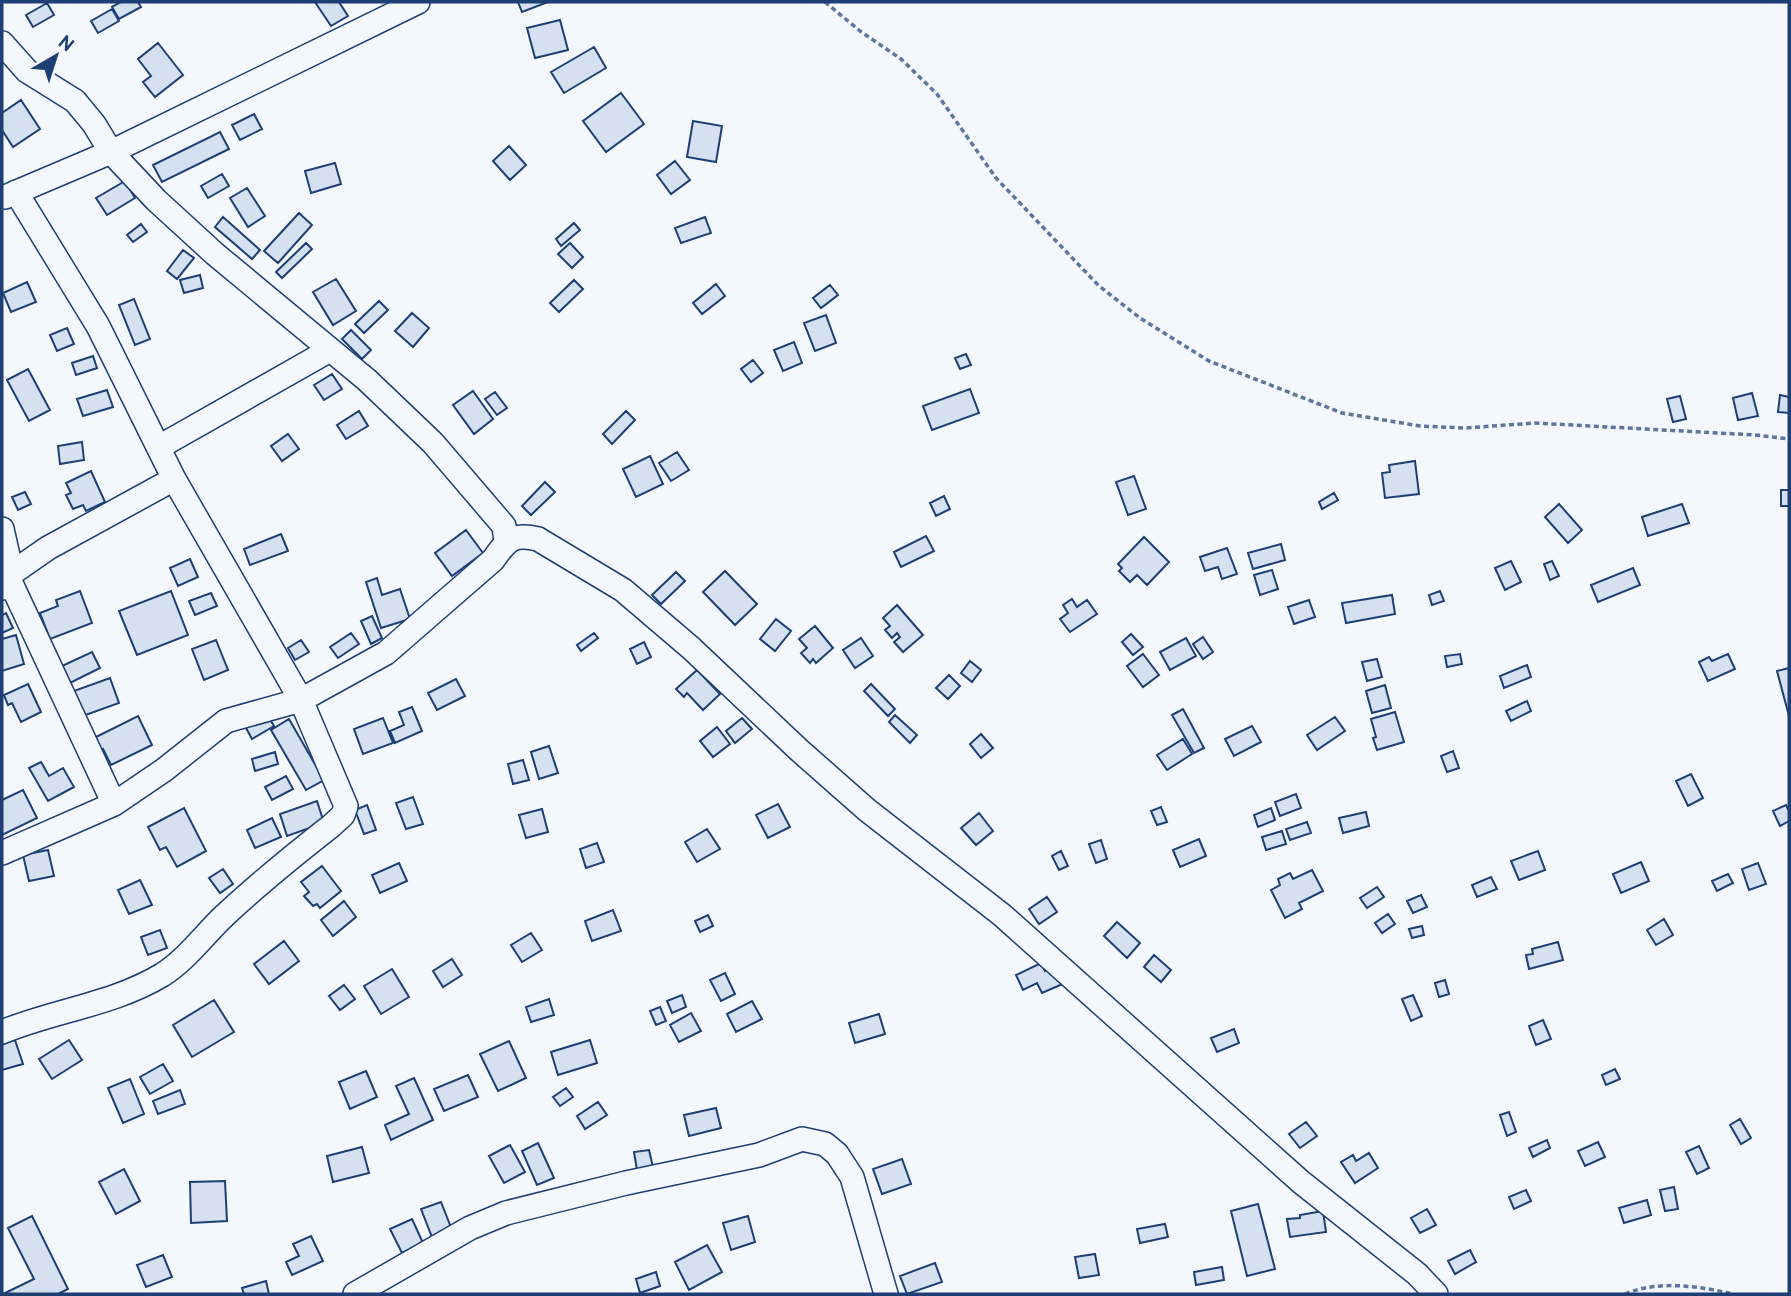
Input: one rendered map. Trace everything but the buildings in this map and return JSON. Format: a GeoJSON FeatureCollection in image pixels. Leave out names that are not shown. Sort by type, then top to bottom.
{"type":"FeatureCollection","features":[{"type":"Feature","properties":{"kind":"street"},"geometry":{"type":"LineString","coordinates":[[2,1032],[30,1020],[74,1011],[124,995],[163,974],[191,952],[223,917],[343,815],[346,806],[301,700],[174,479],[98,326],[9,195],[111,152],[418,2]]}},
{"type":"Feature","properties":{"kind":"street"},"geometry":{"type":"LineString","coordinates":[[2,43],[27,71],[75,101],[94,124],[111,152],[156,200],[215,254],[367,380],[433,443],[504,526],[506,542]]}},
{"type":"Feature","properties":{"kind":"street"},"geometry":{"type":"LineString","coordinates":[[159,447],[330,350]]}},
{"type":"Feature","properties":{"kind":"street"},"geometry":{"type":"LineString","coordinates":[[8,581],[48,548],[174,479]]}},
{"type":"Feature","properties":{"kind":"street"},"geometry":{"type":"LineString","coordinates":[[2,529],[8,581],[114,804]]}},
{"type":"Feature","properties":{"kind":"street"},"geometry":{"type":"LineString","coordinates":[[2,853],[114,804],[164,770],[226,721],[301,700],[386,653],[493,560],[506,542],[522,535],[538,539],[623,590],[691,648],[867,810],[1002,915],[1301,1182],[1408,1267],[1436,1294]]}},
{"type":"Feature","properties":{"kind":"street"},"geometry":{"type":"LineString","coordinates":[[355,1294],[470,1228],[506,1213],[626,1183],[760,1155],[802,1139],[825,1144],[836,1154],[852,1177],[886,1294]]}},
{"type":"Feature","properties":{"kind":"path"},"geometry":{"type":"LineString","coordinates":[[825,2],[860,31],[901,59],[937,94],[996,178],[1099,286],[1140,318],[1209,360],[1342,414],[1420,426],[1465,428],[1535,423],[1789,439]]}},
{"type":"Feature","properties":{"kind":"path"},"geometry":{"type":"LineString","coordinates":[[1625,1294],[1666,1285],[1733,1294]]}}]}
